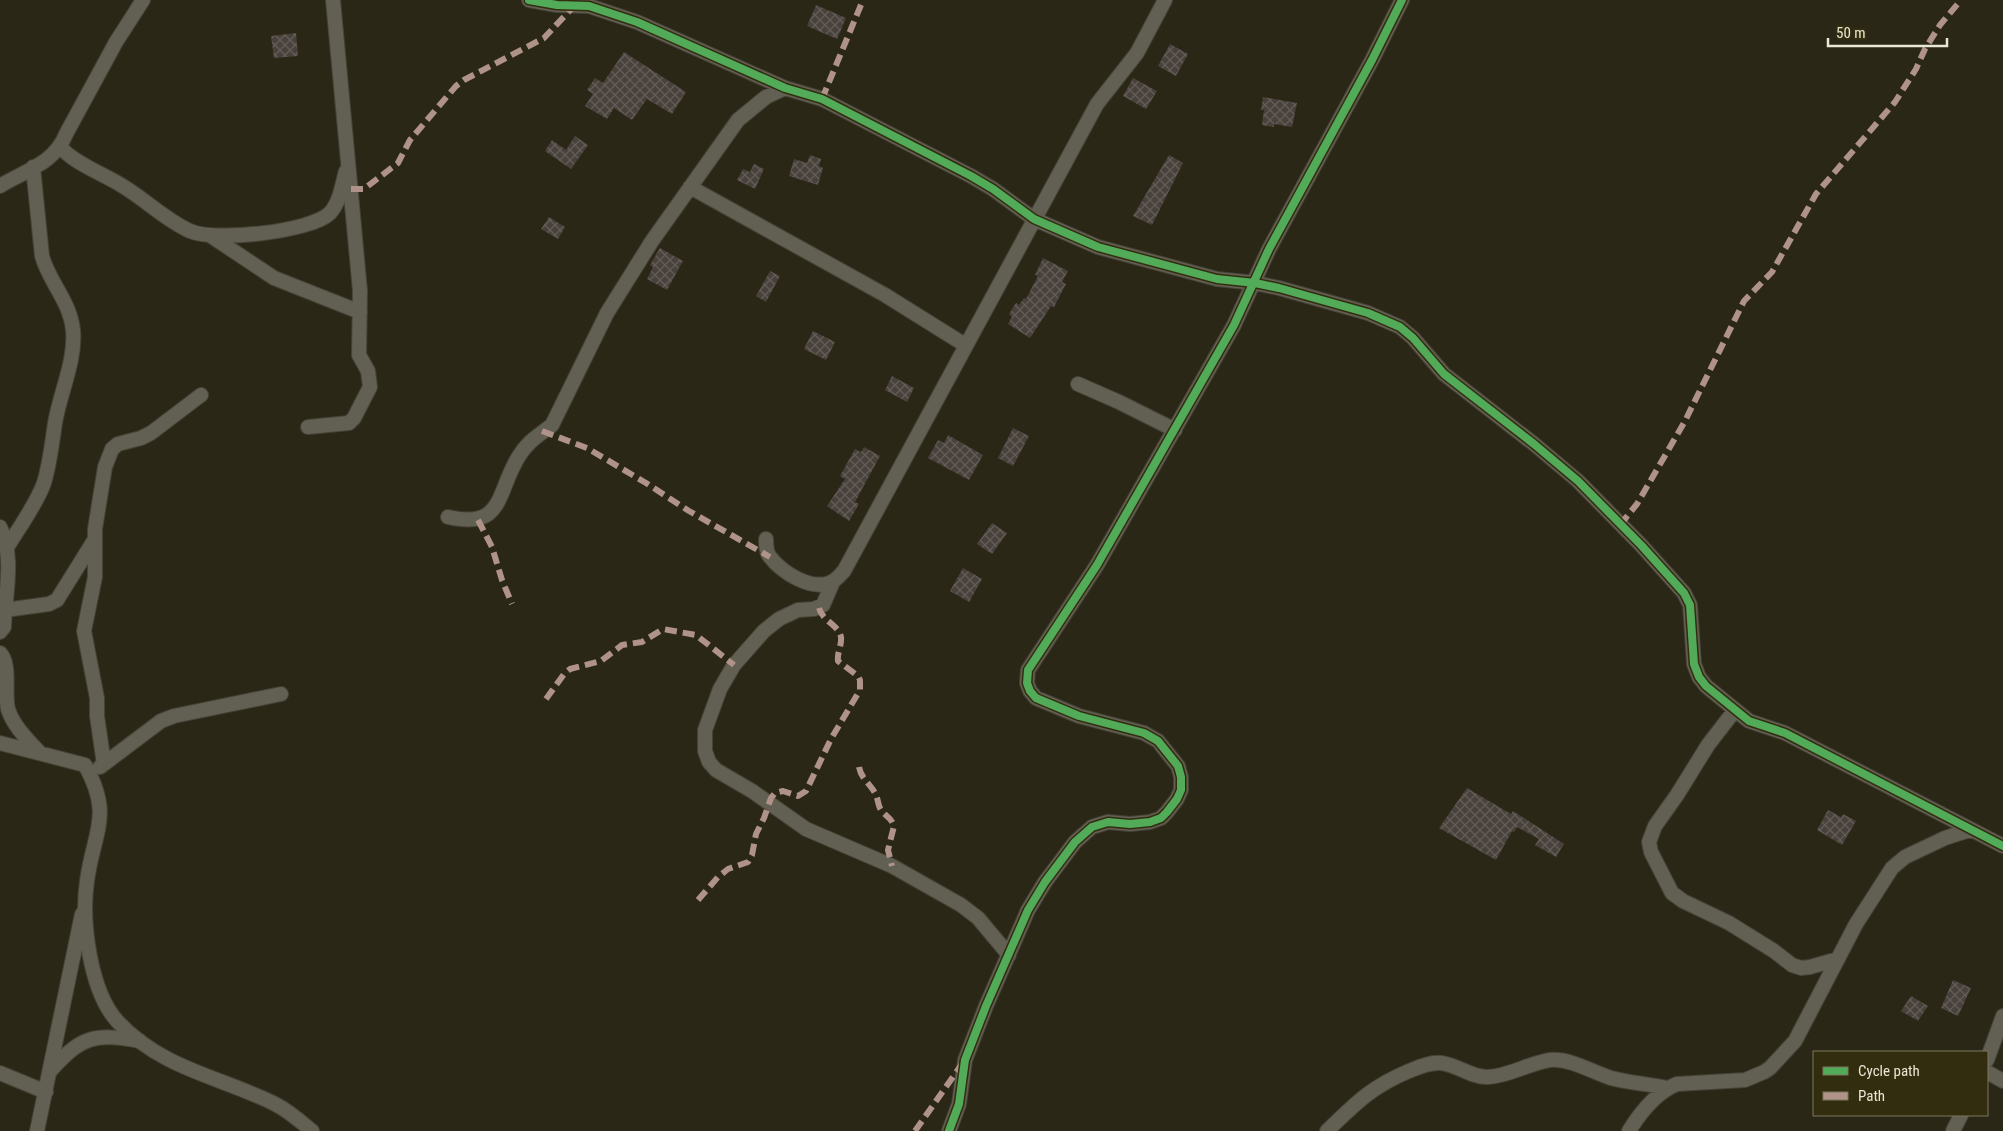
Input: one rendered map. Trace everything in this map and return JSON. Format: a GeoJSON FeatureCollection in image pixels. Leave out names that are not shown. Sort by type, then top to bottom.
{"type":"FeatureCollection","features":[{"type":"Feature","properties":{"kind":"street"},"geometry":{"type":"LineString","coordinates":[[2,183],[33,168],[61,147],[66,134],[116,42],[143,0]]}},
{"type":"Feature","properties":{"kind":"street"},"geometry":{"type":"LineString","coordinates":[[308,427],[349,422],[354,418],[370,387],[368,371],[358,354],[360,312],[349,164],[333,0]]}},
{"type":"Feature","properties":{"kind":"street"},"geometry":{"type":"LineString","coordinates":[[529,0],[557,5],[592,3],[785,88],[822,99],[993,189],[1034,219],[1098,247],[1217,278],[1255,283],[1368,313],[1400,326],[1444,374],[1578,481],[1641,545],[1686,596],[1691,614],[1696,672],[1706,686],[1752,723],[1785,733],[2003,846]]}},
{"type":"Feature","properties":{"kind":"street"},"geometry":{"type":"LineString","coordinates":[[1009,954],[978,918],[961,905],[892,866],[806,829],[716,770],[709,762],[703,742],[704,730],[726,676],[751,646],[779,619],[798,610],[814,609],[823,606],[833,582],[844,571],[965,344],[1097,104],[1137,53],[1165,0]]}},
{"type":"Feature","properties":{"kind":"street"},"geometry":{"type":"LineString","coordinates":[[949,1131],[959,1104],[965,1060],[1009,954],[1035,898],[1045,882],[1083,834],[1100,824],[1108,822],[1142,824],[1161,818],[1172,806],[1181,790],[1181,777],[1178,766],[1158,740],[1144,733],[1095,721],[1047,704],[1036,698],[1030,691],[1027,682],[1030,665],[1096,565],[1234,326],[1269,249],[1368,68],[1402,0]]}},
{"type":"Feature","properties":{"kind":"street"},"geometry":{"type":"LineString","coordinates":[[448,517],[478,520],[492,511],[501,498],[517,459],[530,440],[552,424],[607,313],[652,241],[738,120],[766,97],[785,88]]}},
{"type":"Feature","properties":{"kind":"street"},"geometry":{"type":"LineString","coordinates":[[61,147],[71,157],[129,190],[169,219],[190,231],[211,236],[282,231],[318,222],[329,214],[337,204],[349,164]]}},
{"type":"Feature","properties":{"kind":"street"},"geometry":{"type":"LineString","coordinates":[[8,546],[43,484],[51,455],[55,423],[72,354],[73,330],[69,311],[46,268],[42,256],[33,168]]}},
{"type":"Feature","properties":{"kind":"street"},"geometry":{"type":"LineString","coordinates":[[690,187],[885,295],[965,344]]}},
{"type":"Feature","properties":{"kind":"street"},"geometry":{"type":"LineString","coordinates":[[211,236],[274,278],[360,312]]}},
{"type":"Feature","properties":{"kind":"street"},"geometry":{"type":"LineString","coordinates":[[1078,384],[1175,430]]}},
{"type":"Feature","properties":{"kind":"street"},"geometry":{"type":"LineString","coordinates":[[104,764],[97,716],[97,698],[84,631],[95,577],[95,529],[105,467],[112,449],[118,444],[141,438],[151,433],[201,395]]}},
{"type":"Feature","properties":{"kind":"street"},"geometry":{"type":"LineString","coordinates":[[0,527],[8,546],[4,627],[0,632]]}},
{"type":"Feature","properties":{"kind":"street"},"geometry":{"type":"LineString","coordinates":[[5,610],[49,604],[57,600],[95,539]]}},
{"type":"Feature","properties":{"kind":"street"},"geometry":{"type":"LineString","coordinates":[[766,539],[766,548],[770,557],[796,577],[809,583],[833,582]]}},
{"type":"Feature","properties":{"kind":"street"},"geometry":{"type":"LineString","coordinates":[[0,653],[5,659],[6,697],[11,717],[25,737],[40,753]]}},
{"type":"Feature","properties":{"kind":"street"},"geometry":{"type":"LineString","coordinates":[[91,774],[161,721],[174,716],[281,694]]}},
{"type":"Feature","properties":{"kind":"street"},"geometry":{"type":"LineString","coordinates":[[1735,710],[1708,744],[1677,795],[1655,826],[1649,842],[1651,852],[1672,893],[1683,901],[1729,922],[1792,965],[1810,968],[1838,959]]}},
{"type":"Feature","properties":{"kind":"street"},"geometry":{"type":"LineString","coordinates":[[0,743],[85,765],[91,774],[100,802],[101,819],[87,880],[85,903],[37,1131]]}},
{"type":"Feature","properties":{"kind":"street"},"geometry":{"type":"LineString","coordinates":[[1629,1131],[1656,1097],[1667,1088],[1677,1084],[1745,1080],[1764,1072],[1795,1041],[1856,924],[1892,868],[1905,857],[1945,838],[1970,830]]}},
{"type":"Feature","properties":{"kind":"street"},"geometry":{"type":"LineString","coordinates":[[85,903],[91,966],[96,984],[104,1001],[118,1022],[156,1054],[276,1105],[312,1131]]}},
{"type":"Feature","properties":{"kind":"street"},"geometry":{"type":"LineString","coordinates":[[1988,1057],[2003,1016]]}},
{"type":"Feature","properties":{"kind":"street"},"geometry":{"type":"LineString","coordinates":[[50,1070],[69,1050],[81,1042],[97,1037],[116,1037],[141,1041]]}},
{"type":"Feature","properties":{"kind":"street"},"geometry":{"type":"LineString","coordinates":[[1327,1131],[1363,1096],[1388,1080],[1421,1066],[1440,1063],[1455,1065],[1480,1077],[1486,1077],[1514,1072],[1539,1062],[1562,1060],[1613,1078],[1667,1088]]}},
{"type":"Feature","properties":{"kind":"street"},"geometry":{"type":"LineString","coordinates":[[0,1073],[46,1092]]}},
{"type":"Feature","properties":{"kind":"street"},"geometry":{"type":"LineString","coordinates":[[1988,1073],[2003,1082]]}},
{"type":"Feature","properties":{"kind":"street"},"geometry":{"type":"LineString","coordinates":[[1953,1131],[1960,1116]]}},
{"type":"Feature","properties":{"kind":"building"},"geometry":{"type":"Polygon","coordinates":[[[816,5],[846,18],[837,39],[807,26],[816,5]]]}},
{"type":"Feature","properties":{"kind":"building"},"geometry":{"type":"Polygon","coordinates":[[[296,33],[298,56],[274,58],[271,36],[296,33]]]}},
{"type":"Feature","properties":{"kind":"building"},"geometry":{"type":"Polygon","coordinates":[[[1170,44],[1188,54],[1176,76],[1158,66],[1170,44]]]}},
{"type":"Feature","properties":{"kind":"building"},"geometry":{"type":"Polygon","coordinates":[[[624,52],[686,92],[672,114],[647,99],[632,120],[614,108],[607,119],[585,106],[593,94],[587,90],[595,78],[603,83],[624,52]]]}},
{"type":"Feature","properties":{"kind":"building"},"geometry":{"type":"Polygon","coordinates":[[[1133,78],[1157,91],[1146,109],[1123,96],[1133,78]]]}},
{"type":"Feature","properties":{"kind":"building"},"geometry":{"type":"Polygon","coordinates":[[[1263,97],[1297,103],[1292,127],[1274,124],[1274,127],[1262,125],[1264,110],[1261,110],[1263,97]]]}},
{"type":"Feature","properties":{"kind":"building"},"geometry":{"type":"Polygon","coordinates":[[[575,136],[588,145],[571,169],[545,151],[552,140],[566,150],[575,136]]]}},
{"type":"Feature","properties":{"kind":"building"},"geometry":{"type":"Polygon","coordinates":[[[810,155],[821,159],[819,166],[823,168],[818,185],[789,176],[794,159],[807,163],[810,155]]]}},
{"type":"Feature","properties":{"kind":"building"},"geometry":{"type":"Polygon","coordinates":[[[1169,155],[1183,163],[1152,225],[1133,216],[1169,155]]]}},
{"type":"Feature","properties":{"kind":"building"},"geometry":{"type":"Polygon","coordinates":[[[754,164],[764,169],[755,189],[737,180],[743,169],[750,172],[754,164]]]}},
{"type":"Feature","properties":{"kind":"building"},"geometry":{"type":"Polygon","coordinates":[[[549,217],[565,227],[558,239],[541,229],[549,217]]]}},
{"type":"Feature","properties":{"kind":"building"},"geometry":{"type":"Polygon","coordinates":[[[660,248],[683,261],[667,290],[647,279],[653,267],[650,265],[660,248]]]}},
{"type":"Feature","properties":{"kind":"building"},"geometry":{"type":"Polygon","coordinates":[[[1043,258],[1068,271],[1062,282],[1066,284],[1054,307],[1051,306],[1030,338],[1008,324],[1012,317],[1009,314],[1016,303],[1019,305],[1024,298],[1026,299],[1038,276],[1035,275],[1043,258]]]}},
{"type":"Feature","properties":{"kind":"building"},"geometry":{"type":"Polygon","coordinates":[[[770,271],[780,276],[766,302],[756,296],[770,271]]]}},
{"type":"Feature","properties":{"kind":"building"},"geometry":{"type":"Polygon","coordinates":[[[813,331],[835,342],[826,360],[804,349],[813,331]]]}},
{"type":"Feature","properties":{"kind":"building"},"geometry":{"type":"Polygon","coordinates":[[[892,376],[914,388],[907,402],[885,390],[892,376]]]}},
{"type":"Feature","properties":{"kind":"building"},"geometry":{"type":"Polygon","coordinates":[[[1013,428],[1029,436],[1013,466],[998,458],[1013,428]]]}},
{"type":"Feature","properties":{"kind":"building"},"geometry":{"type":"Polygon","coordinates":[[[948,435],[983,455],[969,480],[928,458],[938,440],[944,443],[948,435]]]}},
{"type":"Feature","properties":{"kind":"building"},"geometry":{"type":"Polygon","coordinates":[[[864,447],[880,456],[855,502],[859,504],[849,521],[827,506],[845,479],[840,476],[855,449],[861,452],[864,447]]]}},
{"type":"Feature","properties":{"kind":"building"},"geometry":{"type":"Polygon","coordinates":[[[992,523],[1007,533],[992,554],[977,544],[992,523]]]}},
{"type":"Feature","properties":{"kind":"building"},"geometry":{"type":"Polygon","coordinates":[[[963,568],[982,579],[969,602],[950,591],[963,568]]]}},
{"type":"Feature","properties":{"kind":"building"},"geometry":{"type":"Polygon","coordinates":[[[1467,788],[1511,814],[1513,811],[1564,844],[1556,857],[1535,845],[1539,839],[1517,827],[1514,832],[1512,831],[1496,860],[1439,828],[1467,788]]]}},
{"type":"Feature","properties":{"kind":"building"},"geometry":{"type":"Polygon","coordinates":[[[1828,810],[1841,817],[1843,814],[1856,821],[1842,845],[1817,830],[1828,810]]]}},
{"type":"Feature","properties":{"kind":"building"},"geometry":{"type":"Polygon","coordinates":[[[1953,980],[1971,988],[1958,1016],[1941,1008],[1953,980]]]}},
{"type":"Feature","properties":{"kind":"building"},"geometry":{"type":"Polygon","coordinates":[[[1911,996],[1928,1006],[1918,1021],[1901,1011],[1911,996]]]}},
{"type":"Feature","properties":{"kind":"marked path"},"geometry":{"type":"LineString","coordinates":[[822,99],[863,0]]}},
{"type":"Feature","properties":{"kind":"marked path"},"geometry":{"type":"LineString","coordinates":[[1620,525],[1637,504],[1685,421],[1744,301],[1772,272],[1816,194],[1895,102],[1940,25],[1961,0]]}},
{"type":"Feature","properties":{"kind":"marked path"},"geometry":{"type":"LineString","coordinates":[[351,189],[364,189],[398,163],[410,140],[456,86],[544,38],[574,6]]}},
{"type":"Feature","properties":{"kind":"marked path"},"geometry":{"type":"LineString","coordinates":[[542,431],[587,448],[689,511],[770,557]]}},
{"type":"Feature","properties":{"kind":"marked path"},"geometry":{"type":"LineString","coordinates":[[478,520],[492,547],[512,604]]}},
{"type":"Feature","properties":{"kind":"marked path"},"geometry":{"type":"LineString","coordinates":[[698,900],[718,877],[728,869],[748,862],[752,855],[756,834],[771,798],[775,793],[783,791],[798,796],[806,791],[831,739],[860,690],[858,676],[838,661],[841,637],[837,629],[824,617],[819,608]]}},
{"type":"Feature","properties":{"kind":"marked path"},"geometry":{"type":"LineString","coordinates":[[546,699],[564,674],[570,669],[601,661],[622,645],[642,642],[663,629],[696,635],[734,665]]}},
{"type":"Feature","properties":{"kind":"marked path"},"geometry":{"type":"LineString","coordinates":[[859,767],[862,775],[876,795],[880,808],[894,826],[888,850],[892,866]]}},
{"type":"Feature","properties":{"kind":"marked path"},"geometry":{"type":"LineString","coordinates":[[915,1131],[962,1064]]}},
{"type":"Feature","properties":{"kind":"cycle path"},"geometry":{"type":"LineString","coordinates":[[529,0],[557,5],[589,6],[637,22],[785,88],[822,99],[971,176],[993,189],[1034,219],[1098,247],[1217,279],[1255,283],[1279,288],[1368,313],[1400,327],[1413,338],[1444,374],[1578,481],[1641,545],[1684,593],[1690,605],[1694,664],[1699,677],[1706,686],[1749,721],[1785,733],[2003,846]]}},
{"type":"Feature","properties":{"kind":"cycle path"},"geometry":{"type":"LineString","coordinates":[[949,1131],[959,1104],[965,1060],[986,1006],[1028,910],[1045,882],[1075,842],[1092,827],[1108,822],[1130,824],[1150,822],[1161,818],[1177,799],[1181,790],[1181,777],[1178,766],[1158,741],[1144,733],[1079,716],[1036,698],[1030,691],[1027,683],[1028,670],[1097,565],[1234,325],[1269,249],[1372,60],[1402,0]]}}]}
